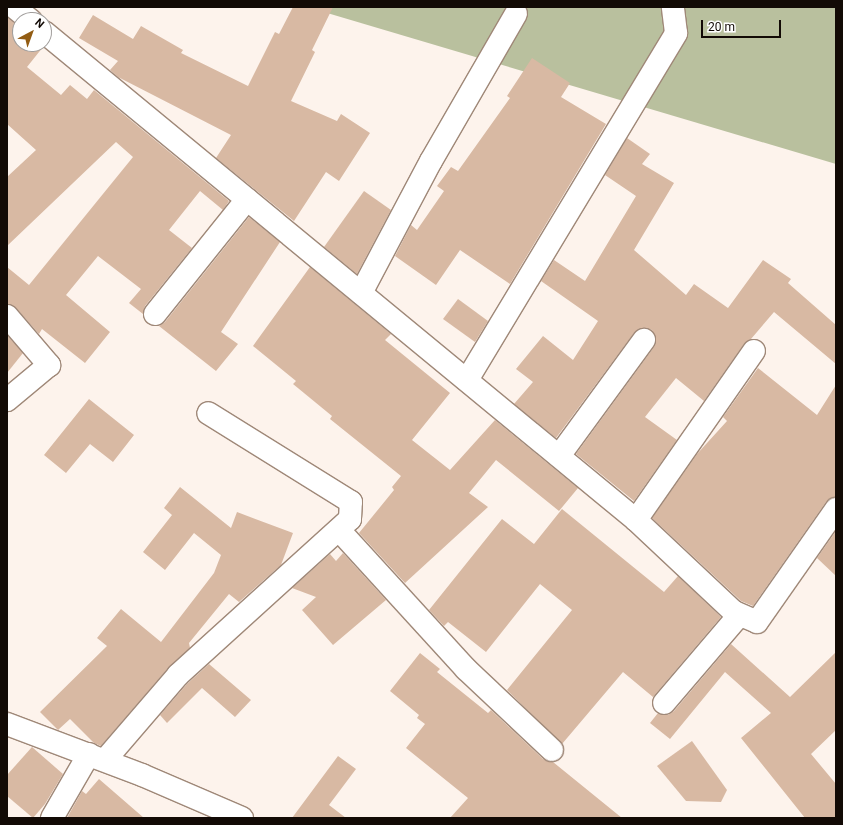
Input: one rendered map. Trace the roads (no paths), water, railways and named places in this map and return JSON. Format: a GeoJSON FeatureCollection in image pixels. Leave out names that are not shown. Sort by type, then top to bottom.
{"type":"FeatureCollection","features":[{"type":"Feature","properties":{"kind":"street"},"geometry":{"type":"LineString","coordinates":[[467,380],[676,33],[673,7]]}},
{"type":"Feature","properties":{"kind":"street"},"geometry":{"type":"LineString","coordinates":[[361,293],[431,161],[516,14]]}},
{"type":"Feature","properties":{"kind":"street"},"geometry":{"type":"LineString","coordinates":[[52,39],[636,520],[734,612],[756,622],[836,509]]}},
{"type":"Feature","properties":{"kind":"street"},"geometry":{"type":"LineString","coordinates":[[155,314],[247,199]]}},
{"type":"Feature","properties":{"kind":"street"},"geometry":{"type":"LineString","coordinates":[[7,316],[49,364],[7,400]]}},
{"type":"Feature","properties":{"kind":"street"},"geometry":{"type":"LineString","coordinates":[[558,456],[644,340]]}},
{"type":"Feature","properties":{"kind":"street"},"geometry":{"type":"LineString","coordinates":[[636,520],[754,351]]}},
{"type":"Feature","properties":{"kind":"street"},"geometry":{"type":"LineString","coordinates":[[52,818],[97,757],[178,675],[350,519],[351,502],[208,413]]}},
{"type":"Feature","properties":{"kind":"street"},"geometry":{"type":"LineString","coordinates":[[339,530],[466,669],[552,750]]}},
{"type":"Feature","properties":{"kind":"street"},"geometry":{"type":"LineString","coordinates":[[664,703],[735,620],[734,612]]}},
{"type":"Feature","properties":{"kind":"street"},"geometry":{"type":"LineString","coordinates":[[7,724],[97,757],[242,818]]}}]}
